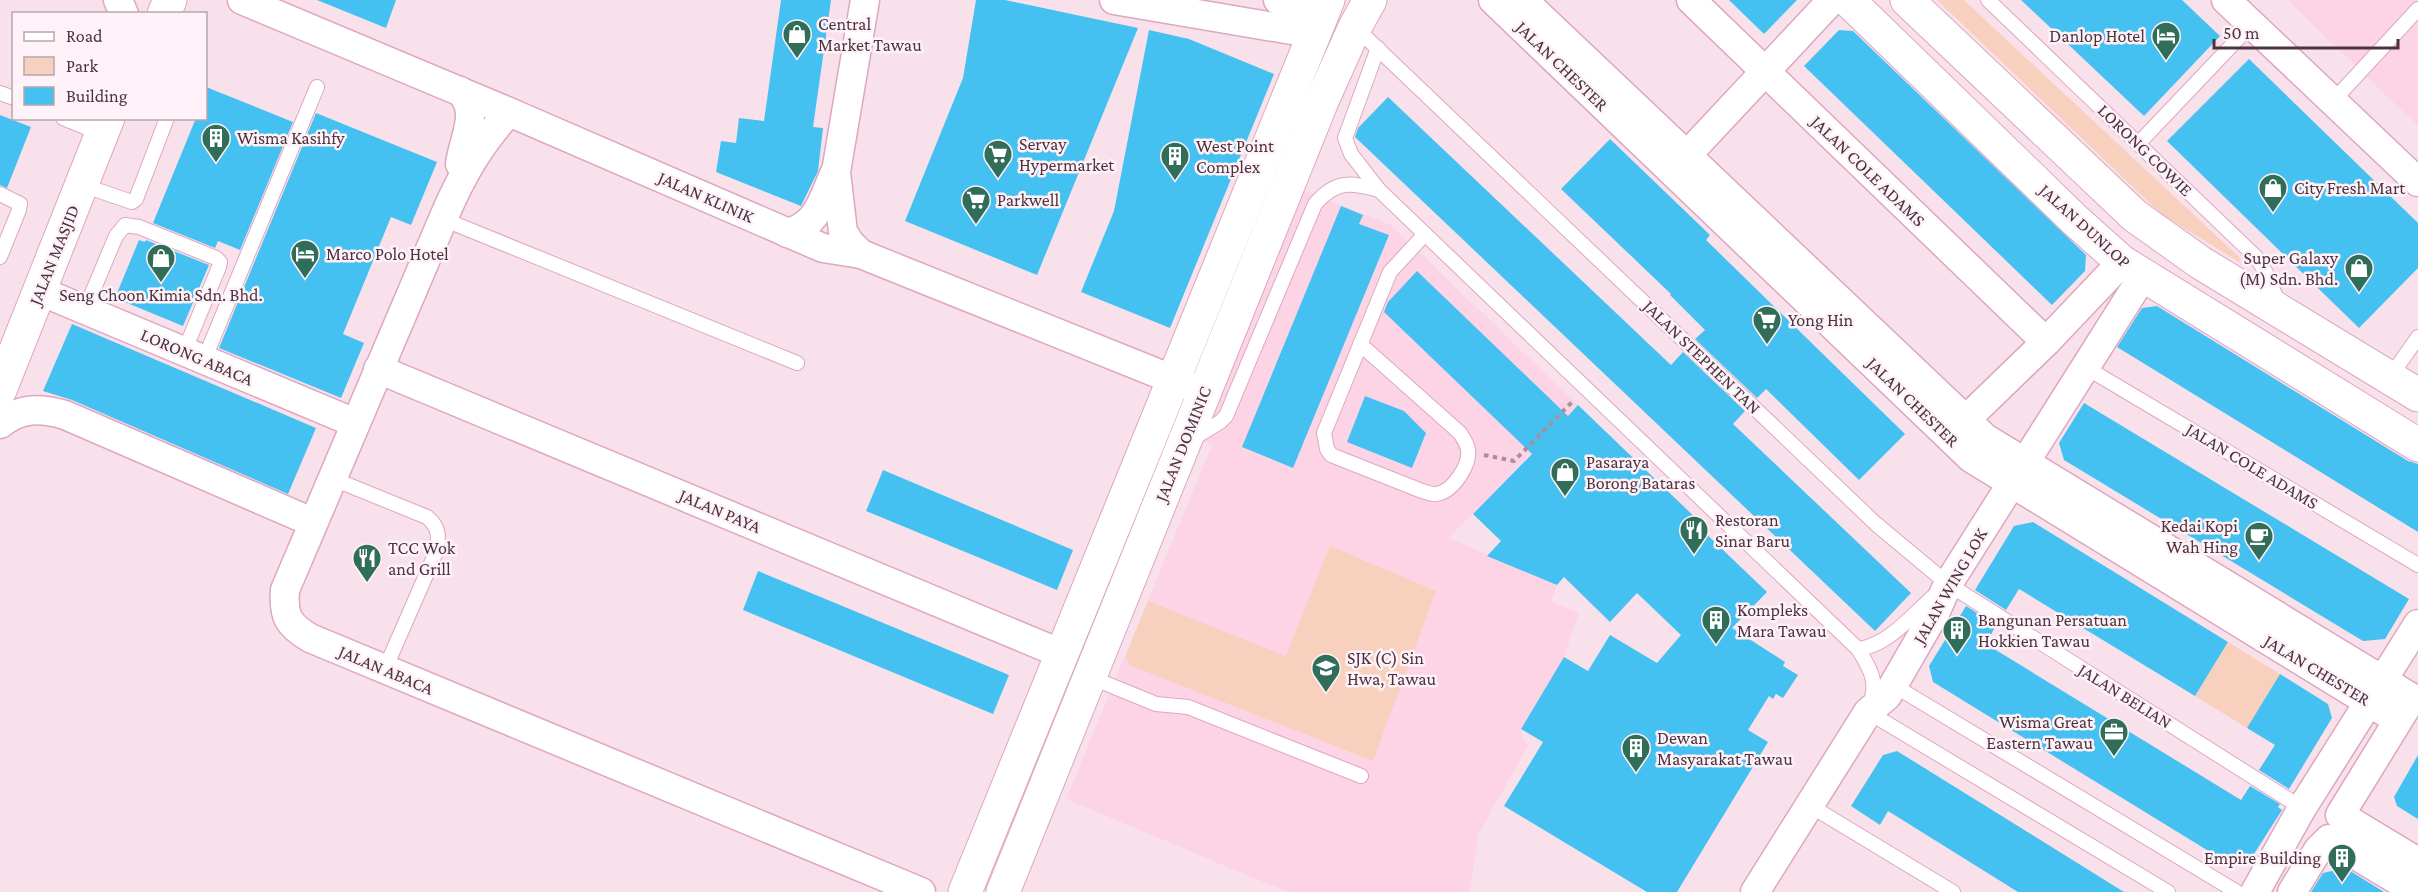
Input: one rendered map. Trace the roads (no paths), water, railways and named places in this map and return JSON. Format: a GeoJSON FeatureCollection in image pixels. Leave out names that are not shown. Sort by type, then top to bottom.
{"type":"FeatureCollection","features":[{"type":"Feature","properties":{"kind":"street","name":"JALAN KLINIK"},"geometry":{"type":"LineString","coordinates":[[242,0],[508,111],[787,233],[824,248],[861,254],[1189,386]]}},
{"type":"Feature","properties":{"kind":"street"},"geometry":{"type":"LineString","coordinates":[[861,254],[843,232],[836,172],[865,0]]}},
{"type":"Feature","properties":{"kind":"street"},"geometry":{"type":"LineString","coordinates":[[1114,0],[1345,17]]}},
{"type":"Feature","properties":{"kind":"street"},"geometry":{"type":"LineString","coordinates":[[1278,0],[1345,17]]}},
{"type":"Feature","properties":{"kind":"street","name":"JALAN CHESTER"},"geometry":{"type":"LineString","coordinates":[[1493,0],[1957,428],[1992,443],[2018,473],[2377,691],[2409,702]]}},
{"type":"Feature","properties":{"kind":"street","name":"JALAN CHESTER"},"geometry":{"type":"LineString","coordinates":[[1523,0],[1687,155],[1957,428]]}},
{"type":"Feature","properties":{"kind":"street","name":"JALAN COLE ADAMS"},"geometry":{"type":"LineString","coordinates":[[1690,0],[2046,342]]}},
{"type":"Feature","properties":{"kind":"street"},"geometry":{"type":"LineString","coordinates":[[1687,155],[1832,0]]}},
{"type":"Feature","properties":{"kind":"street","name":"JALAN DUNLOP"},"geometry":{"type":"LineString","coordinates":[[1848,0],[2076,221],[2132,269],[2418,445]]}},
{"type":"Feature","properties":{"kind":"street"},"geometry":{"type":"LineString","coordinates":[[1873,0],[1901,51]]}},
{"type":"Feature","properties":{"kind":"street"},"geometry":{"type":"LineString","coordinates":[[1907,0],[2135,216],[2201,263],[2418,394]]}},
{"type":"Feature","properties":{"kind":"street"},"geometry":{"type":"LineString","coordinates":[[2226,0],[2418,182]]}},
{"type":"Feature","properties":{"kind":"street","name":"JALAN DOMINIC"},"geometry":{"type":"LineString","coordinates":[[964,892],[1062,654],[1318,112],[1345,17]]}},
{"type":"Feature","properties":{"kind":"street"},"geometry":{"type":"LineString","coordinates":[[457,187],[462,149],[471,111],[467,98],[460,91]]}},
{"type":"Feature","properties":{"kind":"street"},"geometry":{"type":"LineString","coordinates":[[457,187],[480,146],[508,111]]}},
{"type":"Feature","properties":{"kind":"street","name":"JALAN MASJID"},"geometry":{"type":"LineString","coordinates":[[3,378],[105,127]]}},
{"type":"Feature","properties":{"kind":"street"},"geometry":{"type":"LineString","coordinates":[[787,233],[800,230],[814,217],[836,172]]}},
{"type":"Feature","properties":{"kind":"street","name":"JALAN ABACA"},"geometry":{"type":"LineString","coordinates":[[457,187],[312,522],[285,590],[284,606],[288,620],[297,631],[310,638],[921,892]]}},
{"type":"Feature","properties":{"kind":"street"},"geometry":{"type":"LineString","coordinates":[[1957,428],[2046,342],[2132,269],[2149,262],[2150,252],[2112,195]]}},
{"type":"Feature","properties":{"kind":"street","name":"JALAN WING LOK"},"geometry":{"type":"LineString","coordinates":[[1755,892],[1868,712],[1884,700],[1936,611],[1948,584],[2085,367],[2132,269]]}},
{"type":"Feature","properties":{"kind":"street","name":"LORONG ABACA"},"geometry":{"type":"LineString","coordinates":[[40,291],[355,423]]}},
{"type":"Feature","properties":{"kind":"street"},"geometry":{"type":"LineString","coordinates":[[2046,342],[2041,356],[2042,364],[2051,376],[2067,380],[2085,367]]}},
{"type":"Feature","properties":{"kind":"street","name":"JALAN PAYA"},"geometry":{"type":"LineString","coordinates":[[378,369],[1062,654]]}},
{"type":"Feature","properties":{"kind":"street","name":"JALAN DOMINIC"},"geometry":{"type":"LineString","coordinates":[[1003,892],[1183,444],[1189,386]]}},
{"type":"Feature","properties":{"kind":"street"},"geometry":{"type":"LineString","coordinates":[[0,423],[13,415],[37,409],[65,415],[312,522]]}},
{"type":"Feature","properties":{"kind":"street"},"geometry":{"type":"LineString","coordinates":[[2255,892],[2302,808],[2418,624]]}},
{"type":"Feature","properties":{"kind":"street"},"geometry":{"type":"LineString","coordinates":[[2292,892],[2335,827],[2409,702]]}},
{"type":"Feature","properties":{"kind":"street"},"geometry":{"type":"LineString","coordinates":[[2302,808],[2298,822],[2303,835],[2316,842],[2335,827]]}},
{"type":"Feature","properties":{"kind":"street"},"geometry":{"type":"LineString","coordinates":[[2335,827],[2418,862]]}},
{"type":"Feature","properties":{"kind":"street"},"geometry":{"type":"LineString","coordinates":[[2335,827],[2417,892]]}},
{"type":"Feature","properties":{"kind":"lane","name":"LORONG COWIE"},"geometry":{"type":"LineString","coordinates":[[1988,0],[2256,257],[2265,271],[2283,313]]}},
{"type":"Feature","properties":{"kind":"lane"},"geometry":{"type":"LineString","coordinates":[[2333,101],[2418,9]]}},
{"type":"Feature","properties":{"kind":"lane"},"geometry":{"type":"LineString","coordinates":[[1345,17],[1345,138],[1351,154],[1379,190],[1858,649],[1868,664],[1873,680],[1874,694],[1868,712],[2168,892]]}},
{"type":"Feature","properties":{"kind":"lane","name":"JALAN STEPHEN TAN"},"geometry":{"type":"LineString","coordinates":[[1345,17],[1876,524],[1948,584]]}},
{"type":"Feature","properties":{"kind":"lane"},"geometry":{"type":"LineString","coordinates":[[2138,144],[2252,24]]}},
{"type":"Feature","properties":{"kind":"lane"},"geometry":{"type":"LineString","coordinates":[[194,356],[318,87]]}},
{"type":"Feature","properties":{"kind":"lane"},"geometry":{"type":"LineString","coordinates":[[72,120],[105,127]]}},
{"type":"Feature","properties":{"kind":"lane"},"geometry":{"type":"LineString","coordinates":[[82,184],[128,202],[136,199],[166,120]]}},
{"type":"Feature","properties":{"kind":"lane"},"geometry":{"type":"LineString","coordinates":[[1183,444],[1226,416],[1315,204],[1327,190],[1343,184],[1357,184],[1379,190]]}},
{"type":"Feature","properties":{"kind":"lane"},"geometry":{"type":"LineString","coordinates":[[0,194],[20,204],[0,257]]}},
{"type":"Feature","properties":{"kind":"lane"},"geometry":{"type":"LineString","coordinates":[[442,219],[796,363]]}},
{"type":"Feature","properties":{"kind":"lane"},"geometry":{"type":"LineString","coordinates":[[85,310],[116,236],[125,225],[139,227],[216,258],[220,262],[219,267],[194,356]]}},
{"type":"Feature","properties":{"kind":"lane"},"geometry":{"type":"LineString","coordinates":[[1360,344],[1460,433],[1467,443],[1469,453],[1463,469],[1450,487],[1436,494],[1331,455],[1327,449],[1324,433],[1360,344],[1390,272],[1425,234]]}},
{"type":"Feature","properties":{"kind":"lane"},"geometry":{"type":"LineString","coordinates":[[2389,377],[2418,337]]}},
{"type":"Feature","properties":{"kind":"lane","name":"JALAN COLE ADAMS"},"geometry":{"type":"LineString","coordinates":[[2085,367],[2418,565]]}},
{"type":"Feature","properties":{"kind":"lane"},"geometry":{"type":"LineString","coordinates":[[331,478],[426,517],[437,526],[439,537],[437,550],[385,669]]}},
{"type":"Feature","properties":{"kind":"lane"},"geometry":{"type":"LineString","coordinates":[[1858,649],[1872,646],[1883,640],[1948,584]]}},
{"type":"Feature","properties":{"kind":"lane","name":"JALAN BELIAN"},"geometry":{"type":"LineString","coordinates":[[1948,584],[2302,808]]}},
{"type":"Feature","properties":{"kind":"lane"},"geometry":{"type":"LineString","coordinates":[[1090,677],[1156,704],[1188,707],[1361,776]]}},
{"type":"Feature","properties":{"kind":"lane"},"geometry":{"type":"LineString","coordinates":[[1893,685],[2237,892]]}},
{"type":"Feature","properties":{"kind":"lane"},"geometry":{"type":"LineString","coordinates":[[1809,805],[1953,892]]}},
{"type":"Feature","properties":{"kind":"place","name":"Central Market Tawau"},"geometry":{"type":"Point","coordinates":[797,60]}},
{"type":"Feature","properties":{"kind":"place","name":"Danlop Hotel"},"geometry":{"type":"Point","coordinates":[2166,62]}},
{"type":"Feature","properties":{"kind":"place","name":"Wisma Kasihfy"},"geometry":{"type":"Point","coordinates":[216,164]}},
{"type":"Feature","properties":{"kind":"place","name":"Servay Hypermarket"},"geometry":{"type":"Point","coordinates":[998,180]}},
{"type":"Feature","properties":{"kind":"place","name":"West Point Complex"},"geometry":{"type":"Point","coordinates":[1175,182]}},
{"type":"Feature","properties":{"kind":"place","name":"City Fresh Mart"},"geometry":{"type":"Point","coordinates":[2273,214]}},
{"type":"Feature","properties":{"kind":"place","name":"Parkwell"},"geometry":{"type":"Point","coordinates":[976,226]}},
{"type":"Feature","properties":{"kind":"place","name":"Marco Polo Hotel"},"geometry":{"type":"Point","coordinates":[305,280]}},
{"type":"Feature","properties":{"kind":"place","name":"Seng Choon Kimia Sdn. Bhd."},"geometry":{"type":"Point","coordinates":[161,284]}},
{"type":"Feature","properties":{"kind":"place","name":"Super Galaxy (M) Sdn. Bhd."},"geometry":{"type":"Point","coordinates":[2359,294]}},
{"type":"Feature","properties":{"kind":"place","name":"Yong Hin"},"geometry":{"type":"Point","coordinates":[1767,346]}},
{"type":"Feature","properties":{"kind":"place","name":"Pasaraya Borong Bataras"},"geometry":{"type":"Point","coordinates":[1565,498]}},
{"type":"Feature","properties":{"kind":"place","name":"Restoran Sinar Baru"},"geometry":{"type":"Point","coordinates":[1694,556]}},
{"type":"Feature","properties":{"kind":"place","name":"Kedai Kopi Wah Hing"},"geometry":{"type":"Point","coordinates":[2259,562]}},
{"type":"Feature","properties":{"kind":"place","name":"TCC Wok and Grill"},"geometry":{"type":"Point","coordinates":[367,584]}},
{"type":"Feature","properties":{"kind":"place","name":"Kompleks Mara Tawau"},"geometry":{"type":"Point","coordinates":[1716,646]}},
{"type":"Feature","properties":{"kind":"place","name":"Bangunan Persatuan Hokkien Tawau"},"geometry":{"type":"Point","coordinates":[1957,656]}},
{"type":"Feature","properties":{"kind":"place","name":"SJK (C) Sin Hwa, Tawau"},"geometry":{"type":"Point","coordinates":[1326,694]}},
{"type":"Feature","properties":{"kind":"place","name":"Wisma Great Eastern Tawau"},"geometry":{"type":"Point","coordinates":[2114,758]}},
{"type":"Feature","properties":{"kind":"place","name":"Dewan Masyarakat Tawau"},"geometry":{"type":"Point","coordinates":[1636,774]}},
{"type":"Feature","properties":{"kind":"place","name":"Empire Building"},"geometry":{"type":"Point","coordinates":[2342,884]}}]}
